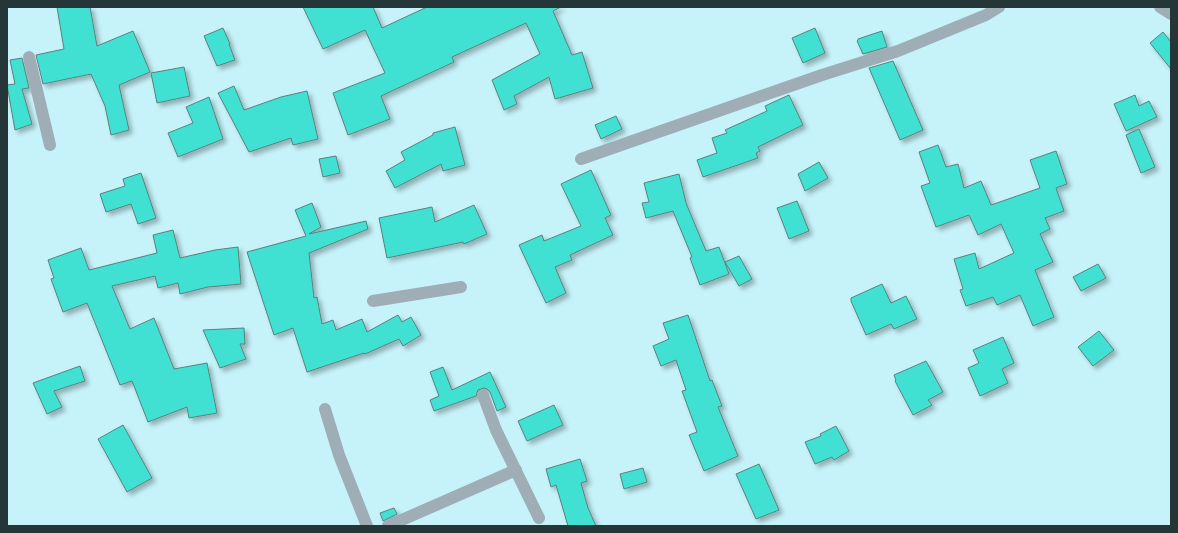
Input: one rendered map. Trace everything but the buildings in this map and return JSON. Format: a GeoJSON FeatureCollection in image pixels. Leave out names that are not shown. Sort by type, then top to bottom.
{"type":"FeatureCollection","features":[{"type":"Feature","properties":{"kind":"street"},"geometry":{"type":"LineString","coordinates":[[581,159],[822,75],[898,51],[986,14],[999,7]]}},
{"type":"Feature","properties":{"kind":"street"},"geometry":{"type":"LineString","coordinates":[[1160,7],[1171,14]]}},
{"type":"Feature","properties":{"kind":"street"},"geometry":{"type":"LineString","coordinates":[[29,57],[50,145]]}},
{"type":"Feature","properties":{"kind":"street"},"geometry":{"type":"LineString","coordinates":[[373,301],[462,287]]}},
{"type":"Feature","properties":{"kind":"street"},"geometry":{"type":"LineString","coordinates":[[483,396],[496,430],[539,518]]}},
{"type":"Feature","properties":{"kind":"street"},"geometry":{"type":"LineString","coordinates":[[325,409],[339,455],[367,526]]}},
{"type":"Feature","properties":{"kind":"street"},"geometry":{"type":"LineString","coordinates":[[388,526],[516,470]]}}]}
